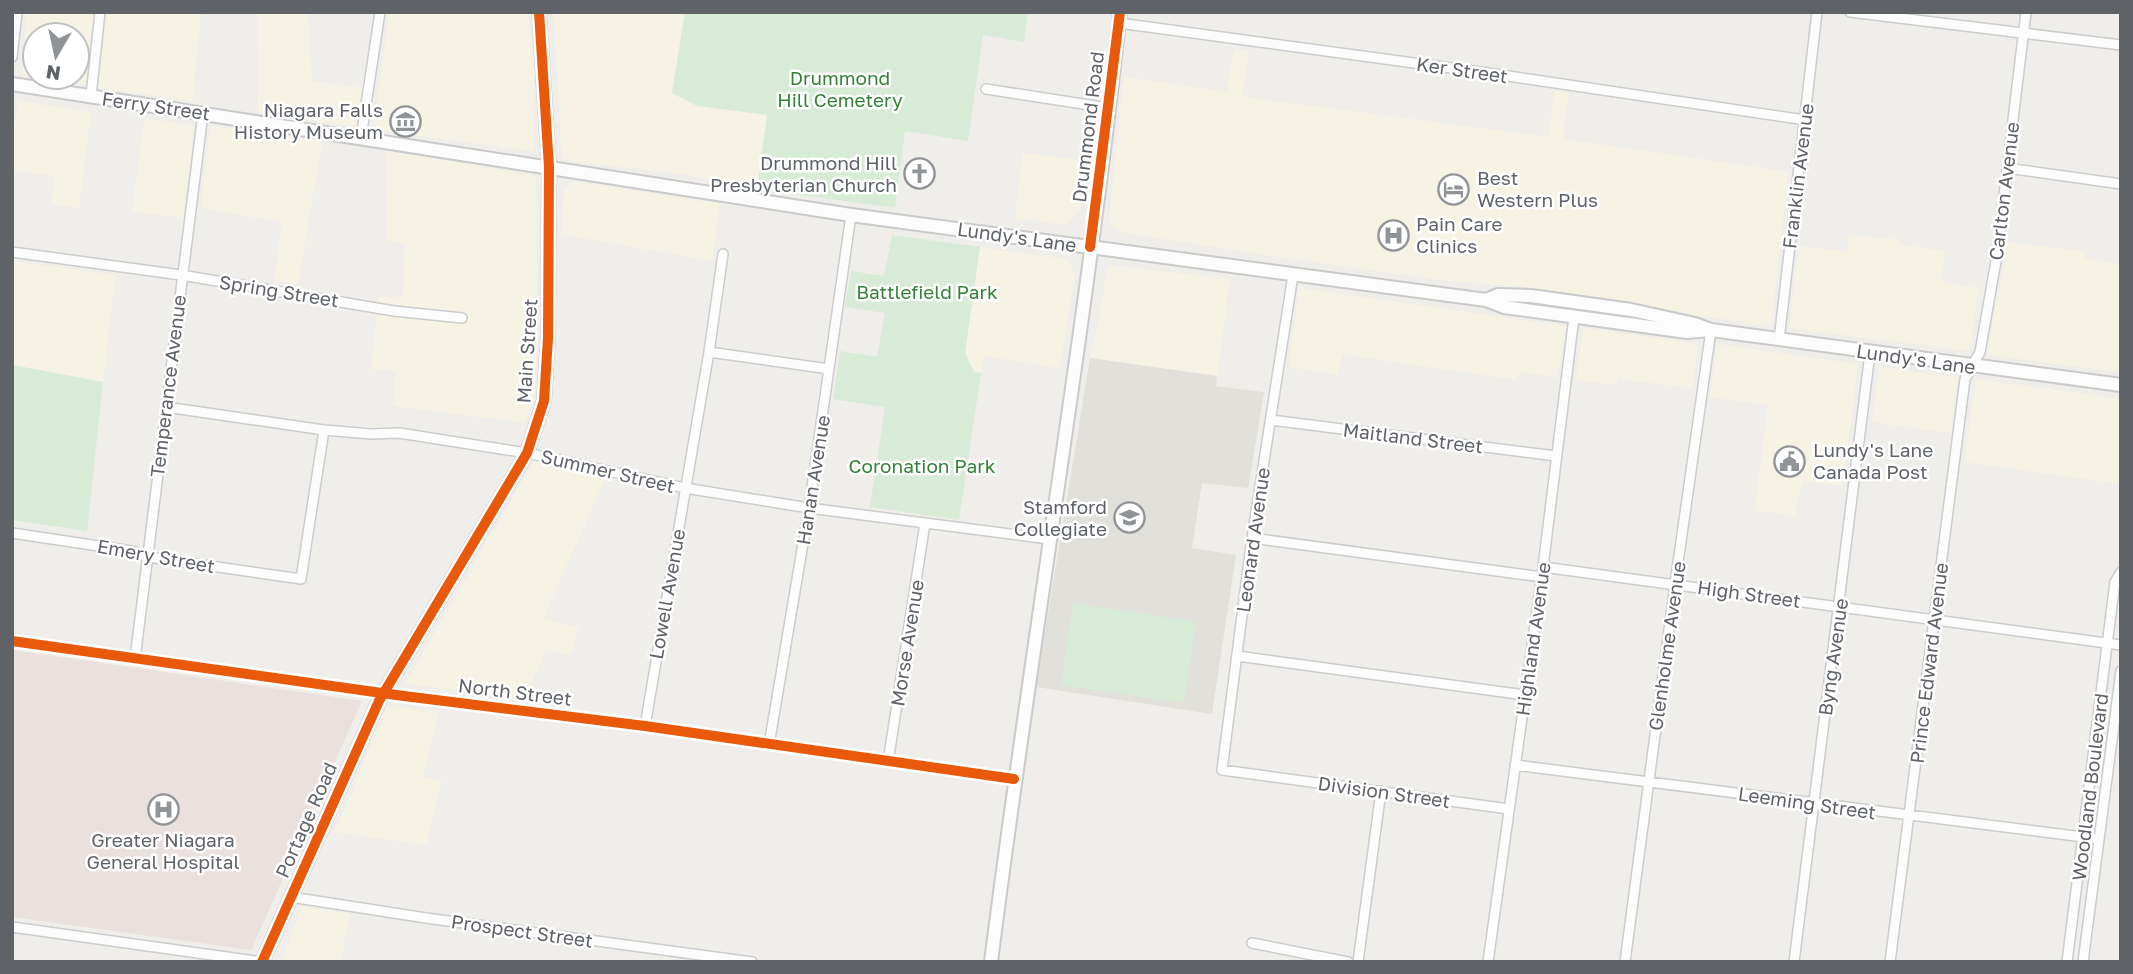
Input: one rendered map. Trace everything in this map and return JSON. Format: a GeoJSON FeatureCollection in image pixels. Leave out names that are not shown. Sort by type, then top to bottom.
{"type":"FeatureCollection","features":[{"type":"Feature","properties":{"kind":"main road","name":"Main Street"},"geometry":{"type":"LineString","coordinates":[[384,693],[527,453],[542,408],[546,388],[549,167],[539,12]]}},
{"type":"Feature","properties":{"kind":"main road","name":"Drummond Road"},"geometry":{"type":"LineString","coordinates":[[991,962],[1014,779],[1109,108],[1119,18]]}},
{"type":"Feature","properties":{"kind":"main road","name":"Ferry Street"},"geometry":{"type":"LineString","coordinates":[[12,84],[549,167]]}},
{"type":"Feature","properties":{"kind":"main road","name":"Lundy's Lane"},"geometry":{"type":"LineString","coordinates":[[549,167],[851,215],[1486,300],[1504,307],[1574,317],[1687,332],[1711,330]]}},
{"type":"Feature","properties":{"kind":"main road","name":"Lundy's Lane"},"geometry":{"type":"LineString","coordinates":[[1486,300],[1498,295],[1531,296],[1619,308],[1695,324],[1711,330],[2121,385]]}},
{"type":"Feature","properties":{"kind":"main road","name":"Portage Road"},"geometry":{"type":"LineString","coordinates":[[262,962],[384,693]]}},
{"type":"Feature","properties":{"kind":"street"},"geometry":{"type":"LineString","coordinates":[[12,57],[17,12]]}},
{"type":"Feature","properties":{"kind":"street"},"geometry":{"type":"LineString","coordinates":[[91,96],[100,12]]}},
{"type":"Feature","properties":{"kind":"street"},"geometry":{"type":"LineString","coordinates":[[362,138],[380,12]]}},
{"type":"Feature","properties":{"kind":"street","name":"Franklin Avenue"},"geometry":{"type":"LineString","coordinates":[[1779,340],[1817,12]]}},
{"type":"Feature","properties":{"kind":"street"},"geometry":{"type":"LineString","coordinates":[[1850,12],[2121,45]]}},
{"type":"Feature","properties":{"kind":"street","name":"Carlton Avenue"},"geometry":{"type":"LineString","coordinates":[[1972,366],[1980,352],[1996,261],[2026,12]]}},
{"type":"Feature","properties":{"kind":"street","name":"Ker Street"},"geometry":{"type":"LineString","coordinates":[[1119,18],[1805,120]]}},
{"type":"Feature","properties":{"kind":"street"},"geometry":{"type":"LineString","coordinates":[[986,89],[1109,108]]}},
{"type":"Feature","properties":{"kind":"street","name":"Temperance Avenue"},"geometry":{"type":"LineString","coordinates":[[135,659],[203,113]]}},
{"type":"Feature","properties":{"kind":"street"},"geometry":{"type":"LineString","coordinates":[[2007,168],[2121,184]]}},
{"type":"Feature","properties":{"kind":"street","name":"Hanan Avenue"},"geometry":{"type":"LineString","coordinates":[[769,745],[810,508],[851,215]]}},
{"type":"Feature","properties":{"kind":"street","name":"Spring Street"},"geometry":{"type":"LineString","coordinates":[[12,252],[181,275],[394,311],[462,318]]}},
{"type":"Feature","properties":{"kind":"street","name":"Lowell Avenue"},"geometry":{"type":"LineString","coordinates":[[645,726],[709,352],[723,254]]}},
{"type":"Feature","properties":{"kind":"street","name":"Leonard Avenue"},"geometry":{"type":"LineString","coordinates":[[1258,776],[1222,770],[1252,538],[1293,275]]}},
{"type":"Feature","properties":{"kind":"street","name":"Highland Avenue"},"geometry":{"type":"LineString","coordinates":[[1488,962],[1574,317]]}},
{"type":"Feature","properties":{"kind":"street","name":"Glenholme Avenue"},"geometry":{"type":"LineString","coordinates":[[1625,962],[1711,330]]}},
{"type":"Feature","properties":{"kind":"street"},"geometry":{"type":"LineString","coordinates":[[709,352],[829,369]]}},
{"type":"Feature","properties":{"kind":"street","name":"Byng Avenue"},"geometry":{"type":"LineString","coordinates":[[1794,962],[1870,353]]}},
{"type":"Feature","properties":{"kind":"street","name":"Prince Edward Avenue"},"geometry":{"type":"LineString","coordinates":[[1890,962],[1965,379],[1972,366]]}},
{"type":"Feature","properties":{"kind":"street","name":"Summer Street"},"geometry":{"type":"LineString","coordinates":[[166,407],[324,430],[371,434],[399,433],[527,453],[685,488],[810,508],[1049,539]]}},
{"type":"Feature","properties":{"kind":"street","name":"Maitland Street"},"geometry":{"type":"LineString","coordinates":[[1271,420],[1556,456]]}},
{"type":"Feature","properties":{"kind":"street","name":"Emery Street"},"geometry":{"type":"LineString","coordinates":[[12,533],[132,551],[148,557],[301,579],[324,430]]}},
{"type":"Feature","properties":{"kind":"street","name":"Morse Avenue"},"geometry":{"type":"LineString","coordinates":[[888,762],[926,523]]}},
{"type":"Feature","properties":{"kind":"street","name":"High Street"},"geometry":{"type":"LineString","coordinates":[[1252,538],[1542,572],[1675,584],[2121,645]]}},
{"type":"Feature","properties":{"kind":"street","name":"Woodland Boulevard"},"geometry":{"type":"LineString","coordinates":[[2067,962],[2115,582],[2116,576],[2121,572]]}},
{"type":"Feature","properties":{"kind":"street","name":"North Street"},"geometry":{"type":"LineString","coordinates":[[12,641],[645,726],[1014,779]]}},
{"type":"Feature","properties":{"kind":"street"},"geometry":{"type":"LineString","coordinates":[[1237,656],[1525,695]]}},
{"type":"Feature","properties":{"kind":"street","name":"Woodland Boulevard"},"geometry":{"type":"LineString","coordinates":[[2083,962],[2121,671]]}},
{"type":"Feature","properties":{"kind":"street","name":"Leeming Street"},"geometry":{"type":"LineString","coordinates":[[1515,765],[2099,839]]}},
{"type":"Feature","properties":{"kind":"street","name":"Division Street"},"geometry":{"type":"LineString","coordinates":[[1258,776],[1381,790],[1509,809]]}},
{"type":"Feature","properties":{"kind":"street"},"geometry":{"type":"LineString","coordinates":[[1358,962],[1381,790]]}},
{"type":"Feature","properties":{"kind":"street","name":"Prospect Street"},"geometry":{"type":"LineString","coordinates":[[291,897],[426,919],[752,962]]}},
{"type":"Feature","properties":{"kind":"street"},"geometry":{"type":"LineString","coordinates":[[12,927],[262,962]]}},
{"type":"Feature","properties":{"kind":"street"},"geometry":{"type":"LineString","coordinates":[[1252,943],[1348,962]]}},
{"type":"Feature","properties":{"kind":"shaded area"},"geometry":{"type":"Polygon","coordinates":[[[27,12],[95,12],[91,70],[91,21],[26,21],[27,12]]]}},
{"type":"Feature","properties":{"kind":"shaded area"},"geometry":{"type":"Polygon","coordinates":[[[103,12],[201,12],[193,101],[99,88],[103,12]]]}},
{"type":"Feature","properties":{"kind":"shaded area"},"geometry":{"type":"Polygon","coordinates":[[[257,12],[308,12],[312,81],[362,88],[357,127],[258,113],[257,12]]]}},
{"type":"Feature","properties":{"kind":"shaded area"},"geometry":{"type":"Polygon","coordinates":[[[389,12],[528,12],[534,73],[534,151],[374,130],[389,12]]]}},
{"type":"Feature","properties":{"kind":"shaded area"},"geometry":{"type":"Polygon","coordinates":[[[553,12],[685,12],[672,93],[697,106],[767,115],[757,189],[687,175],[562,160],[553,12]]]}},
{"type":"Feature","properties":{"kind":"shaded area"},"geometry":{"type":"Polygon","coordinates":[[[1234,49],[1249,51],[1242,93],[1244,97],[1549,137],[1554,91],[1568,93],[1563,139],[1788,172],[1771,326],[1635,302],[1528,287],[1448,281],[1293,259],[1125,233],[1113,227],[1109,218],[1124,77],[1227,92],[1234,49]]]}},
{"type":"Feature","properties":{"kind":"shaded area"},"geometry":{"type":"Polygon","coordinates":[[[18,101],[91,112],[79,208],[52,204],[54,176],[12,170],[12,144],[18,101]]]}},
{"type":"Feature","properties":{"kind":"shaded area"},"geometry":{"type":"Polygon","coordinates":[[[145,118],[194,126],[183,218],[132,211],[145,118]]]}},
{"type":"Feature","properties":{"kind":"shaded area"},"geometry":{"type":"Polygon","coordinates":[[[210,126],[322,141],[298,284],[274,281],[282,222],[201,208],[210,126]]]}},
{"type":"Feature","properties":{"kind":"shaded area"},"geometry":{"type":"Polygon","coordinates":[[[386,151],[536,176],[538,343],[535,392],[525,423],[393,406],[395,371],[371,369],[379,297],[403,297],[405,244],[387,240],[386,151]]]}},
{"type":"Feature","properties":{"kind":"shaded area"},"geometry":{"type":"Polygon","coordinates":[[[1023,153],[1088,161],[1079,212],[1066,225],[1015,218],[1023,153]]]}},
{"type":"Feature","properties":{"kind":"shaded area"},"geometry":{"type":"Polygon","coordinates":[[[573,181],[720,204],[712,261],[561,234],[564,192],[573,181]]]}},
{"type":"Feature","properties":{"kind":"shaded area"},"geometry":{"type":"Polygon","coordinates":[[[1849,234],[1900,240],[1900,245],[1945,251],[1941,282],[1978,288],[1970,351],[1789,328],[1799,246],[1847,252],[1849,234]]]}},
{"type":"Feature","properties":{"kind":"shaded area"},"geometry":{"type":"Polygon","coordinates":[[[2008,242],[2085,252],[2084,258],[2121,265],[2121,372],[1989,355],[2008,242]]]}},
{"type":"Feature","properties":{"kind":"shaded area"},"geometry":{"type":"Polygon","coordinates":[[[980,247],[1066,259],[1075,273],[1060,368],[984,356],[981,373],[974,372],[965,353],[980,247]]]}},
{"type":"Feature","properties":{"kind":"shaded area"},"geometry":{"type":"Polygon","coordinates":[[[12,261],[115,275],[103,382],[12,365],[12,261]]]}},
{"type":"Feature","properties":{"kind":"shaded area"},"geometry":{"type":"Polygon","coordinates":[[[1108,265],[1230,279],[1217,376],[1090,358],[1108,265]]]}},
{"type":"Feature","properties":{"kind":"shaded area"},"geometry":{"type":"Polygon","coordinates":[[[1299,288],[1565,326],[1558,377],[1519,372],[1517,380],[1342,354],[1338,375],[1289,367],[1299,288]]]}},
{"type":"Feature","properties":{"kind":"shaded area"},"geometry":{"type":"Polygon","coordinates":[[[1583,328],[1698,344],[1692,388],[1618,379],[1617,385],[1576,380],[1583,328]]]}},
{"type":"Feature","properties":{"kind":"shaded area"},"geometry":{"type":"Polygon","coordinates":[[[1717,344],[1858,364],[1843,486],[1802,481],[1795,516],[1755,510],[1768,405],[1710,397],[1717,344]]]}},
{"type":"Feature","properties":{"kind":"shaded area","name":"Stamford Collegiate"},"geometry":{"type":"Polygon","coordinates":[[[1090,358],[1217,376],[1216,386],[1264,392],[1248,488],[1202,483],[1192,548],[1236,555],[1212,714],[1036,687],[1090,358]]]}},
{"type":"Feature","properties":{"kind":"shaded area"},"geometry":{"type":"Polygon","coordinates":[[[1879,367],[1957,377],[1951,433],[1872,422],[1879,367]]]}},
{"type":"Feature","properties":{"kind":"shaded area"},"geometry":{"type":"Polygon","coordinates":[[[1976,379],[2121,399],[2121,484],[1964,462],[1976,379]]]}},
{"type":"Feature","properties":{"kind":"shaded area"},"geometry":{"type":"Polygon","coordinates":[[[536,457],[606,477],[543,618],[578,628],[571,655],[546,651],[523,701],[406,683],[536,457]]]}},
{"type":"Feature","properties":{"kind":"shaded area","name":"Greater Niagara General Hospital"},"geometry":{"type":"Polygon","coordinates":[[[12,650],[362,701],[251,950],[12,917],[12,650]]]}},
{"type":"Feature","properties":{"kind":"shaded area"},"geometry":{"type":"Polygon","coordinates":[[[388,706],[438,712],[423,777],[442,781],[426,845],[335,832],[388,706]]]}},
{"type":"Feature","properties":{"kind":"shaded area"},"geometry":{"type":"Polygon","coordinates":[[[302,907],[349,914],[341,962],[281,962],[302,907]]]}},
{"type":"Feature","properties":{"kind":"green space","name":"Drummond Hill Cemetery"},"geometry":{"type":"Polygon","coordinates":[[[685,12],[1028,12],[1024,42],[983,35],[968,141],[905,131],[895,208],[757,189],[767,115],[697,106],[672,93],[685,12]]]}},
{"type":"Feature","properties":{"kind":"green space"},"geometry":{"type":"Polygon","coordinates":[[[892,235],[980,247],[965,353],[974,372],[981,373],[959,520],[870,507],[885,407],[833,399],[840,351],[877,357],[885,313],[845,307],[851,271],[884,276],[892,235]]]}},
{"type":"Feature","properties":{"kind":"green space"},"geometry":{"type":"Polygon","coordinates":[[[12,365],[103,382],[87,531],[12,520],[12,365]]]}},
{"type":"Feature","properties":{"kind":"green space"},"geometry":{"type":"Polygon","coordinates":[[[1073,603],[1196,622],[1184,703],[1061,685],[1073,603]]]}},
{"type":"Feature","properties":{"kind":"cycle path"},"geometry":{"type":"LineString","coordinates":[[262,962],[379,701],[527,453],[544,401],[548,338],[549,167],[539,12]]}},
{"type":"Feature","properties":{"kind":"cycle path"},"geometry":{"type":"LineString","coordinates":[[1090,247],[1120,12]]}},
{"type":"Feature","properties":{"kind":"cycle path"},"geometry":{"type":"LineString","coordinates":[[12,641],[396,695],[645,726],[1014,779]]}},
{"type":"Feature","properties":{"kind":"place","name":"Niagara Falls History Museum"},"geometry":{"type":"Point","coordinates":[406,121]}},
{"type":"Feature","properties":{"kind":"place","name":"Drummond Hill Presbyterian Church"},"geometry":{"type":"Point","coordinates":[920,174]}},
{"type":"Feature","properties":{"kind":"place","name":"Best Western Plus"},"geometry":{"type":"Point","coordinates":[1454,189]}},
{"type":"Feature","properties":{"kind":"place","name":"Pain Care Clinics"},"geometry":{"type":"Point","coordinates":[1393,235]}},
{"type":"Feature","properties":{"kind":"place","name":"Lundy's Lane Canada Post"},"geometry":{"type":"Point","coordinates":[1790,461]}},
{"type":"Feature","properties":{"kind":"place","name":"Stamford Collegiate"},"geometry":{"type":"Point","coordinates":[1130,518]}},
{"type":"Feature","properties":{"kind":"place","name":"Greater Niagara General Hospital"},"geometry":{"type":"Point","coordinates":[163,809]}},
{"type":"Feature","properties":{"kind":"park label","name":"Battlefield Park"},"geometry":{"type":"Point","coordinates":[927,292]}},
{"type":"Feature","properties":{"kind":"park label","name":"Coronation Park"},"geometry":{"type":"Point","coordinates":[922,466]}}]}
